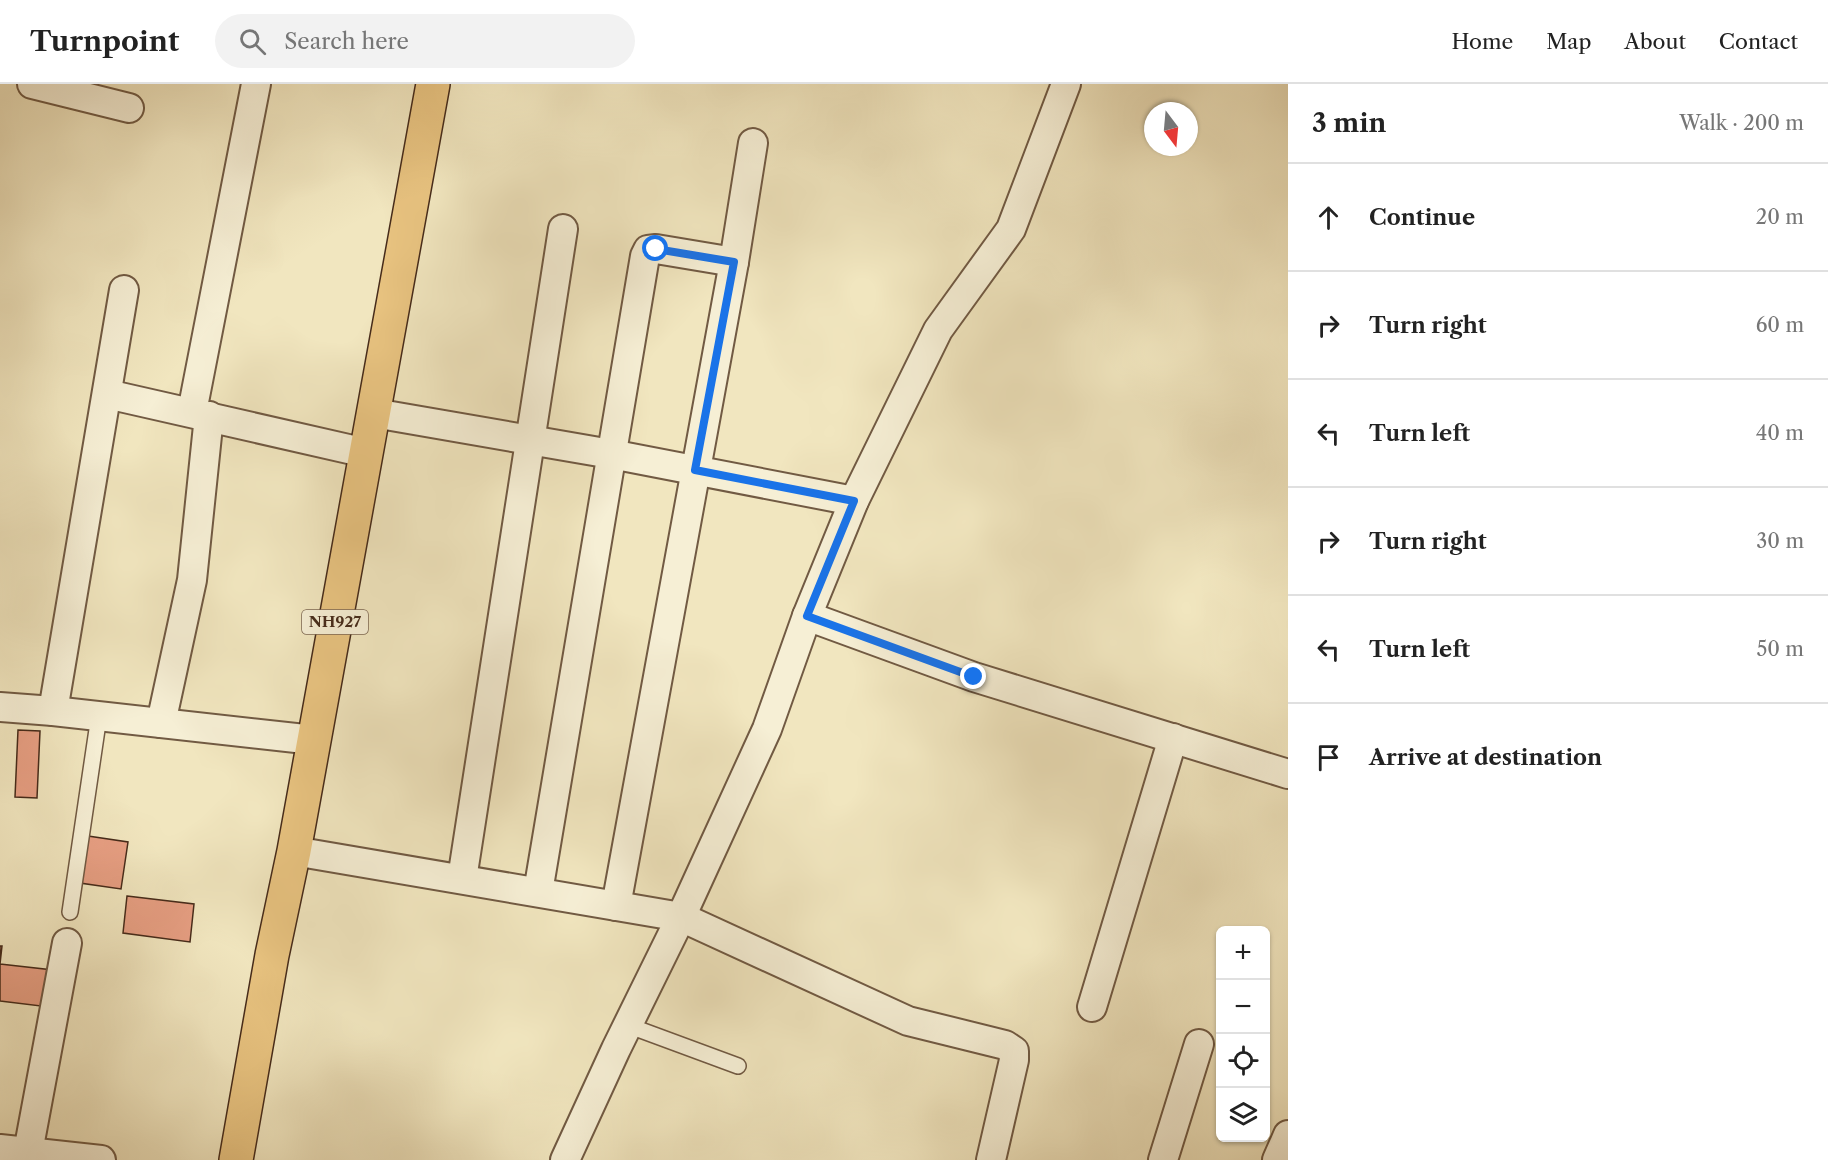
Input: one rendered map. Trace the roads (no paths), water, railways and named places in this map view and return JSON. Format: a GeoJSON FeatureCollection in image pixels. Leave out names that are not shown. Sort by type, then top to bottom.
{"type":"FeatureCollection","features":[{"type":"Feature","properties":{"kind":"highway","name":"NH927"},"geometry":{"type":"LineString","coordinates":[[236,1160],[433,84]]}},
{"type":"Feature","properties":{"kind":"street"},"geometry":{"type":"LineString","coordinates":[[32,84],[129,108]]}},
{"type":"Feature","properties":{"kind":"street"},"geometry":{"type":"LineString","coordinates":[[160,723],[192,580],[200,414],[256,84]]}},
{"type":"Feature","properties":{"kind":"street"},"geometry":{"type":"LineString","coordinates":[[565,1160],[767,729],[807,616],[854,501],[938,330],[1011,229],[1066,84]]}},
{"type":"Feature","properties":{"kind":"street"},"geometry":{"type":"LineString","coordinates":[[616,906],[734,262],[753,143]]}},
{"type":"Feature","properties":{"kind":"street"},"geometry":{"type":"LineString","coordinates":[[462,879],[563,229]]}},
{"type":"Feature","properties":{"kind":"street"},"geometry":{"type":"LineString","coordinates":[[538,892],[645,256],[648,250],[656,249],[734,262]]}},
{"type":"Feature","properties":{"kind":"street"},"geometry":{"type":"LineString","coordinates":[[53,711],[124,290]]}},
{"type":"Feature","properties":{"kind":"street"},"geometry":{"type":"LineString","coordinates":[[107,394],[366,453]]}},
{"type":"Feature","properties":{"kind":"street"},"geometry":{"type":"LineString","coordinates":[[374,413],[531,439],[854,501]]}},
{"type":"Feature","properties":{"kind":"street"},"geometry":{"type":"LineString","coordinates":[[807,616],[974,677],[1288,774]]}},
{"type":"Feature","properties":{"kind":"street"},"geometry":{"type":"LineString","coordinates":[[0,707],[314,740]]}},
{"type":"Feature","properties":{"kind":"street"},"geometry":{"type":"LineString","coordinates":[[1092,1007],[1173,738]]}},
{"type":"Feature","properties":{"kind":"street"},"geometry":{"type":"LineString","coordinates":[[294,851],[681,916],[908,1021],[1005,1045],[1014,1051],[1014,1060],[991,1160]]}},
{"type":"Feature","properties":{"kind":"street"},"geometry":{"type":"LineString","coordinates":[[28,1152],[67,943]]}},
{"type":"Feature","properties":{"kind":"street"},"geometry":{"type":"LineString","coordinates":[[1163,1160],[1199,1044]]}},
{"type":"Feature","properties":{"kind":"street"},"geometry":{"type":"LineString","coordinates":[[1277,1160],[1288,1136]]}},
{"type":"Feature","properties":{"kind":"street"},"geometry":{"type":"LineString","coordinates":[[0,1149],[101,1160]]}},
{"type":"Feature","properties":{"kind":"lane"},"geometry":{"type":"LineString","coordinates":[[70,912],[99,716]]}},
{"type":"Feature","properties":{"kind":"lane"},"geometry":{"type":"LineString","coordinates":[[627,1025],[738,1066]]}}]}
